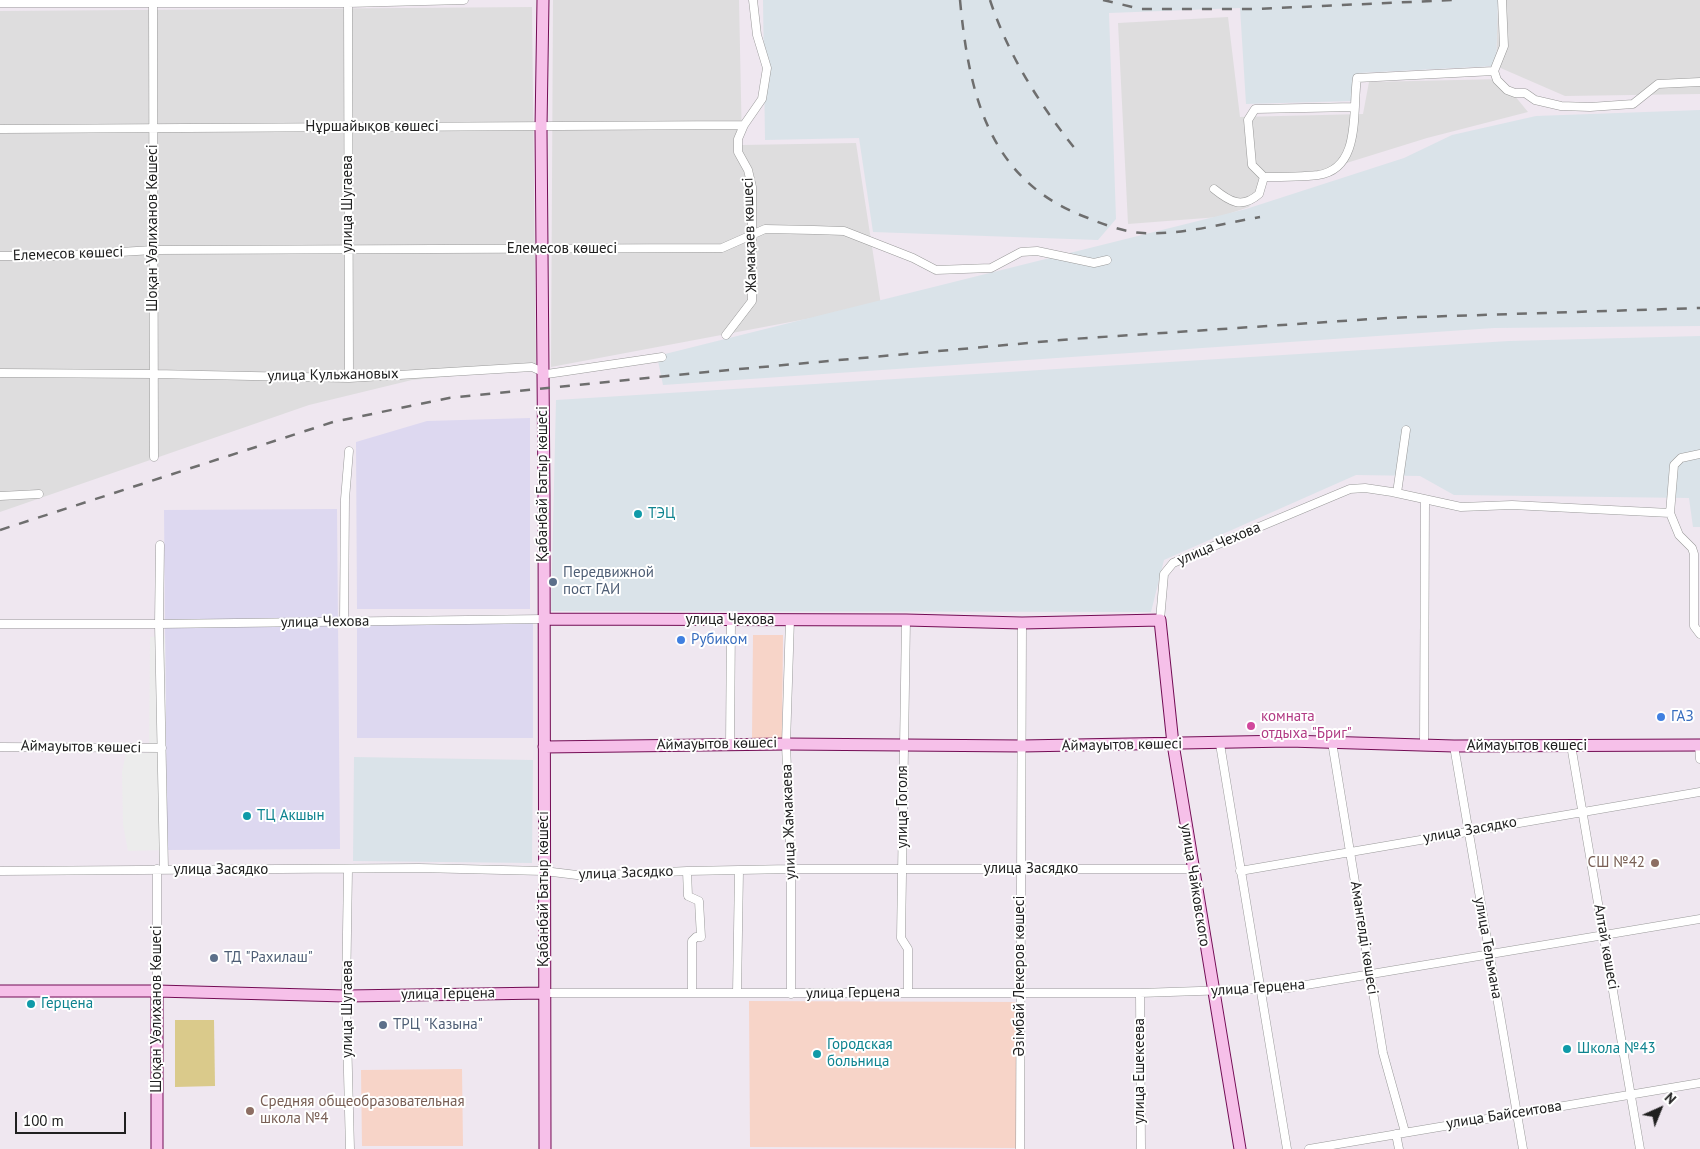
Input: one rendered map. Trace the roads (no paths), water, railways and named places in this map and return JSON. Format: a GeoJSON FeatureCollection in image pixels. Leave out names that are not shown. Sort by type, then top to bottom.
{"type":"FeatureCollection","features":[{"type":"Feature","properties":{"kind":"street"},"geometry":{"type":"LineString","coordinates":[[0,3],[464,0]]}},
{"type":"Feature","properties":{"kind":"street","name":"Қабанбай Батыр көшесі"},"geometry":{"type":"LineString","coordinates":[[543,0],[541,128],[545,1149]]}},
{"type":"Feature","properties":{"kind":"street","name":"Жамақаев көшесі"},"geometry":{"type":"LineString","coordinates":[[726,335],[752,301],[752,187],[748,170],[738,152],[738,139],[744,125],[762,99],[767,68],[757,35],[753,0]]}},
{"type":"Feature","properties":{"kind":"street"},"geometry":{"type":"LineString","coordinates":[[1502,0],[1504,46],[1494,71],[1497,80],[1507,90],[1515,94],[1525,93],[1535,100],[1570,106],[1610,107],[1633,104],[1658,84],[1700,82]]}},
{"type":"Feature","properties":{"kind":"street","name":"улица Шугаева"},"geometry":{"type":"LineString","coordinates":[[348,1],[349,378]]}},
{"type":"Feature","properties":{"kind":"street","name":"Шоқан Уәлиханов Көшесі"},"geometry":{"type":"LineString","coordinates":[[153,2],[154,456]]}},
{"type":"Feature","properties":{"kind":"street"},"geometry":{"type":"LineString","coordinates":[[1355,107],[1255,109],[1248,120],[1252,165],[1264,177],[1320,175],[1336,170],[1348,154],[1355,107],[1357,78],[1494,71]]}},
{"type":"Feature","properties":{"kind":"street","name":"Нұршайықов көшесі"},"geometry":{"type":"LineString","coordinates":[[0,129],[541,128],[744,125]]}},
{"type":"Feature","properties":{"kind":"street"},"geometry":{"type":"LineString","coordinates":[[1214,189],[1228,201],[1243,203],[1260,194],[1264,177]]}},
{"type":"Feature","properties":{"kind":"street","name":"Елемесов көшесі"},"geometry":{"type":"LineString","coordinates":[[0,256],[55,256],[153,250],[722,248],[765,229],[844,232],[913,258],[936,270],[991,268],[1020,252],[1036,251],[1094,263],[1107,260]]}},
{"type":"Feature","properties":{"kind":"street","name":"улица Кульжановых"},"geometry":{"type":"LineString","coordinates":[[0,374],[154,374],[349,378],[532,367],[548,374],[662,357]]}},
{"type":"Feature","properties":{"kind":"street"},"geometry":{"type":"LineString","coordinates":[[1398,493],[1406,430]]}},
{"type":"Feature","properties":{"kind":"street"},"geometry":{"type":"LineString","coordinates":[[344,621],[345,499],[349,451]]}},
{"type":"Feature","properties":{"kind":"street"},"geometry":{"type":"LineString","coordinates":[[1700,454],[1681,458],[1674,465],[1670,513],[1679,535],[1692,548],[1694,554],[1694,626],[1700,634]]}},
{"type":"Feature","properties":{"kind":"street","name":"улица Чехова"},"geometry":{"type":"LineString","coordinates":[[0,624],[544,619],[731,621],[790,619],[1022,623],[1160,620],[1164,574],[1173,563],[1350,489],[1365,488],[1398,493],[1461,507],[1532,506],[1670,513]]}},
{"type":"Feature","properties":{"kind":"street"},"geometry":{"type":"LineString","coordinates":[[0,496],[39,494]]}},
{"type":"Feature","properties":{"kind":"street"},"geometry":{"type":"LineString","coordinates":[[1424,746],[1426,500]]}},
{"type":"Feature","properties":{"kind":"street"},"geometry":{"type":"LineString","coordinates":[[160,545],[159,624],[162,748]]}},
{"type":"Feature","properties":{"kind":"street","name":"улица Жамакаева"},"geometry":{"type":"LineString","coordinates":[[790,619],[786,744],[791,869],[791,994]]}},
{"type":"Feature","properties":{"kind":"street","name":"улица Гоголя"},"geometry":{"type":"LineString","coordinates":[[906,620],[901,938],[908,949],[908,992]]}},
{"type":"Feature","properties":{"kind":"street","name":"улица Чайковского"},"geometry":{"type":"LineString","coordinates":[[1160,620],[1173,744],[1192,869],[1240,1149]]}},
{"type":"Feature","properties":{"kind":"street"},"geometry":{"type":"LineString","coordinates":[[730,745],[731,621]]}},
{"type":"Feature","properties":{"kind":"street","name":"Әзімбай Лекеров көшесі"},"geometry":{"type":"LineString","coordinates":[[1020,1149],[1019,993],[1022,623]]}},
{"type":"Feature","properties":{"kind":"street","name":"Аймауытов көшесі"},"geometry":{"type":"LineString","coordinates":[[544,747],[786,744],[1022,746],[1220,744],[1289,741],[1424,746],[1700,745]]}},
{"type":"Feature","properties":{"kind":"street","name":"Амангелді көшесі"},"geometry":{"type":"LineString","coordinates":[[1332,742],[1383,1053],[1405,1132]]}},
{"type":"Feature","properties":{"kind":"street"},"geometry":{"type":"LineString","coordinates":[[1220,744],[1287,1149]]}},
{"type":"Feature","properties":{"kind":"street","name":"Алтай көшесі"},"geometry":{"type":"LineString","coordinates":[[1571,745],[1640,1149]]}},
{"type":"Feature","properties":{"kind":"street"},"geometry":{"type":"LineString","coordinates":[[1700,745],[1700,759]]}},
{"type":"Feature","properties":{"kind":"street","name":"улица Тельмана"},"geometry":{"type":"LineString","coordinates":[[1454,746],[1523,1149]]}},
{"type":"Feature","properties":{"kind":"street","name":"Аймауытов көшесі"},"geometry":{"type":"LineString","coordinates":[[0,747],[162,748]]}},
{"type":"Feature","properties":{"kind":"street","name":"Шоқан Уәлиханов Көшесі"},"geometry":{"type":"LineString","coordinates":[[157,1149],[157,991],[162,748]]}},
{"type":"Feature","properties":{"kind":"street","name":"улица Засядко"},"geometry":{"type":"LineString","coordinates":[[1240,871],[1700,792]]}},
{"type":"Feature","properties":{"kind":"street","name":"улица Засядко"},"geometry":{"type":"LineString","coordinates":[[0,871],[419,868],[544,871],[585,876],[687,871],[791,869],[1192,869]]}},
{"type":"Feature","properties":{"kind":"street","name":"улица Шугаева"},"geometry":{"type":"LineString","coordinates":[[348,870],[346,996],[350,1149]]}},
{"type":"Feature","properties":{"kind":"street"},"geometry":{"type":"LineString","coordinates":[[687,871],[688,896],[699,901],[700,937],[696,937],[692,941],[692,994]]}},
{"type":"Feature","properties":{"kind":"street"},"geometry":{"type":"LineString","coordinates":[[737,993],[739,871]]}},
{"type":"Feature","properties":{"kind":"street","name":"улица Герцена"},"geometry":{"type":"LineString","coordinates":[[0,991],[157,991],[346,996],[545,993],[1214,992],[1288,988],[1700,919]]}},
{"type":"Feature","properties":{"kind":"street","name":"улица Ешекеева"},"geometry":{"type":"LineString","coordinates":[[1140,992],[1141,1149]]}},
{"type":"Feature","properties":{"kind":"street","name":"улица Байсеитова"},"geometry":{"type":"LineString","coordinates":[[1309,1149],[1517,1112],[1631,1096],[1700,1083]]}},
{"type":"Feature","properties":{"kind":"street"},"geometry":{"type":"LineString","coordinates":[[1396,1134],[1399,1149]]}},
{"type":"Feature","properties":{"kind":"railway"},"geometry":{"type":"LineString","coordinates":[[960,0],[970,69],[978,101],[990,131],[1006,158],[1028,182],[1054,202],[1108,226],[1143,233],[1187,231],[1260,217]]}},
{"type":"Feature","properties":{"kind":"railway"},"geometry":{"type":"LineString","coordinates":[[990,0],[1006,40],[1026,79],[1076,150]]}},
{"type":"Feature","properties":{"kind":"railway"},"geometry":{"type":"LineString","coordinates":[[1103,0],[1141,9],[1255,9],[1454,0]]}},
{"type":"Feature","properties":{"kind":"railway"},"geometry":{"type":"LineString","coordinates":[[0,530],[333,422],[449,398],[707,372],[1072,339],[1387,318],[1700,308]]}},
{"type":"Feature","properties":{"kind":"place","name":"ТЭЦ"},"geometry":{"type":"Point","coordinates":[638,514]}},
{"type":"Feature","properties":{"kind":"place","name":"Передвижной пост ГАИ"},"geometry":{"type":"Point","coordinates":[553,582]}},
{"type":"Feature","properties":{"kind":"place","name":"Рубиком"},"geometry":{"type":"Point","coordinates":[681,640]}},
{"type":"Feature","properties":{"kind":"place","name":"ГАЗ"},"geometry":{"type":"Point","coordinates":[1661,717]}},
{"type":"Feature","properties":{"kind":"place","name":"комната отдыха \"Бриг\""},"geometry":{"type":"Point","coordinates":[1251,726]}},
{"type":"Feature","properties":{"kind":"place","name":"ТЦ Акшын"},"geometry":{"type":"Point","coordinates":[247,816]}},
{"type":"Feature","properties":{"kind":"place","name":"СШ №42"},"geometry":{"type":"Point","coordinates":[1655,863]}},
{"type":"Feature","properties":{"kind":"place","name":"ТД \"Рахилаш\""},"geometry":{"type":"Point","coordinates":[214,958]}},
{"type":"Feature","properties":{"kind":"place","name":"Герцена"},"geometry":{"type":"Point","coordinates":[31,1004]}},
{"type":"Feature","properties":{"kind":"place","name":"ТРЦ \"Казына\""},"geometry":{"type":"Point","coordinates":[383,1025]}},
{"type":"Feature","properties":{"kind":"place","name":"Школа №43"},"geometry":{"type":"Point","coordinates":[1567,1049]}},
{"type":"Feature","properties":{"kind":"place","name":"Городская больница"},"geometry":{"type":"Point","coordinates":[817,1054]}},
{"type":"Feature","properties":{"kind":"place","name":"Средняя общеобразовательная школа №4"},"geometry":{"type":"Point","coordinates":[250,1111]}}]}
